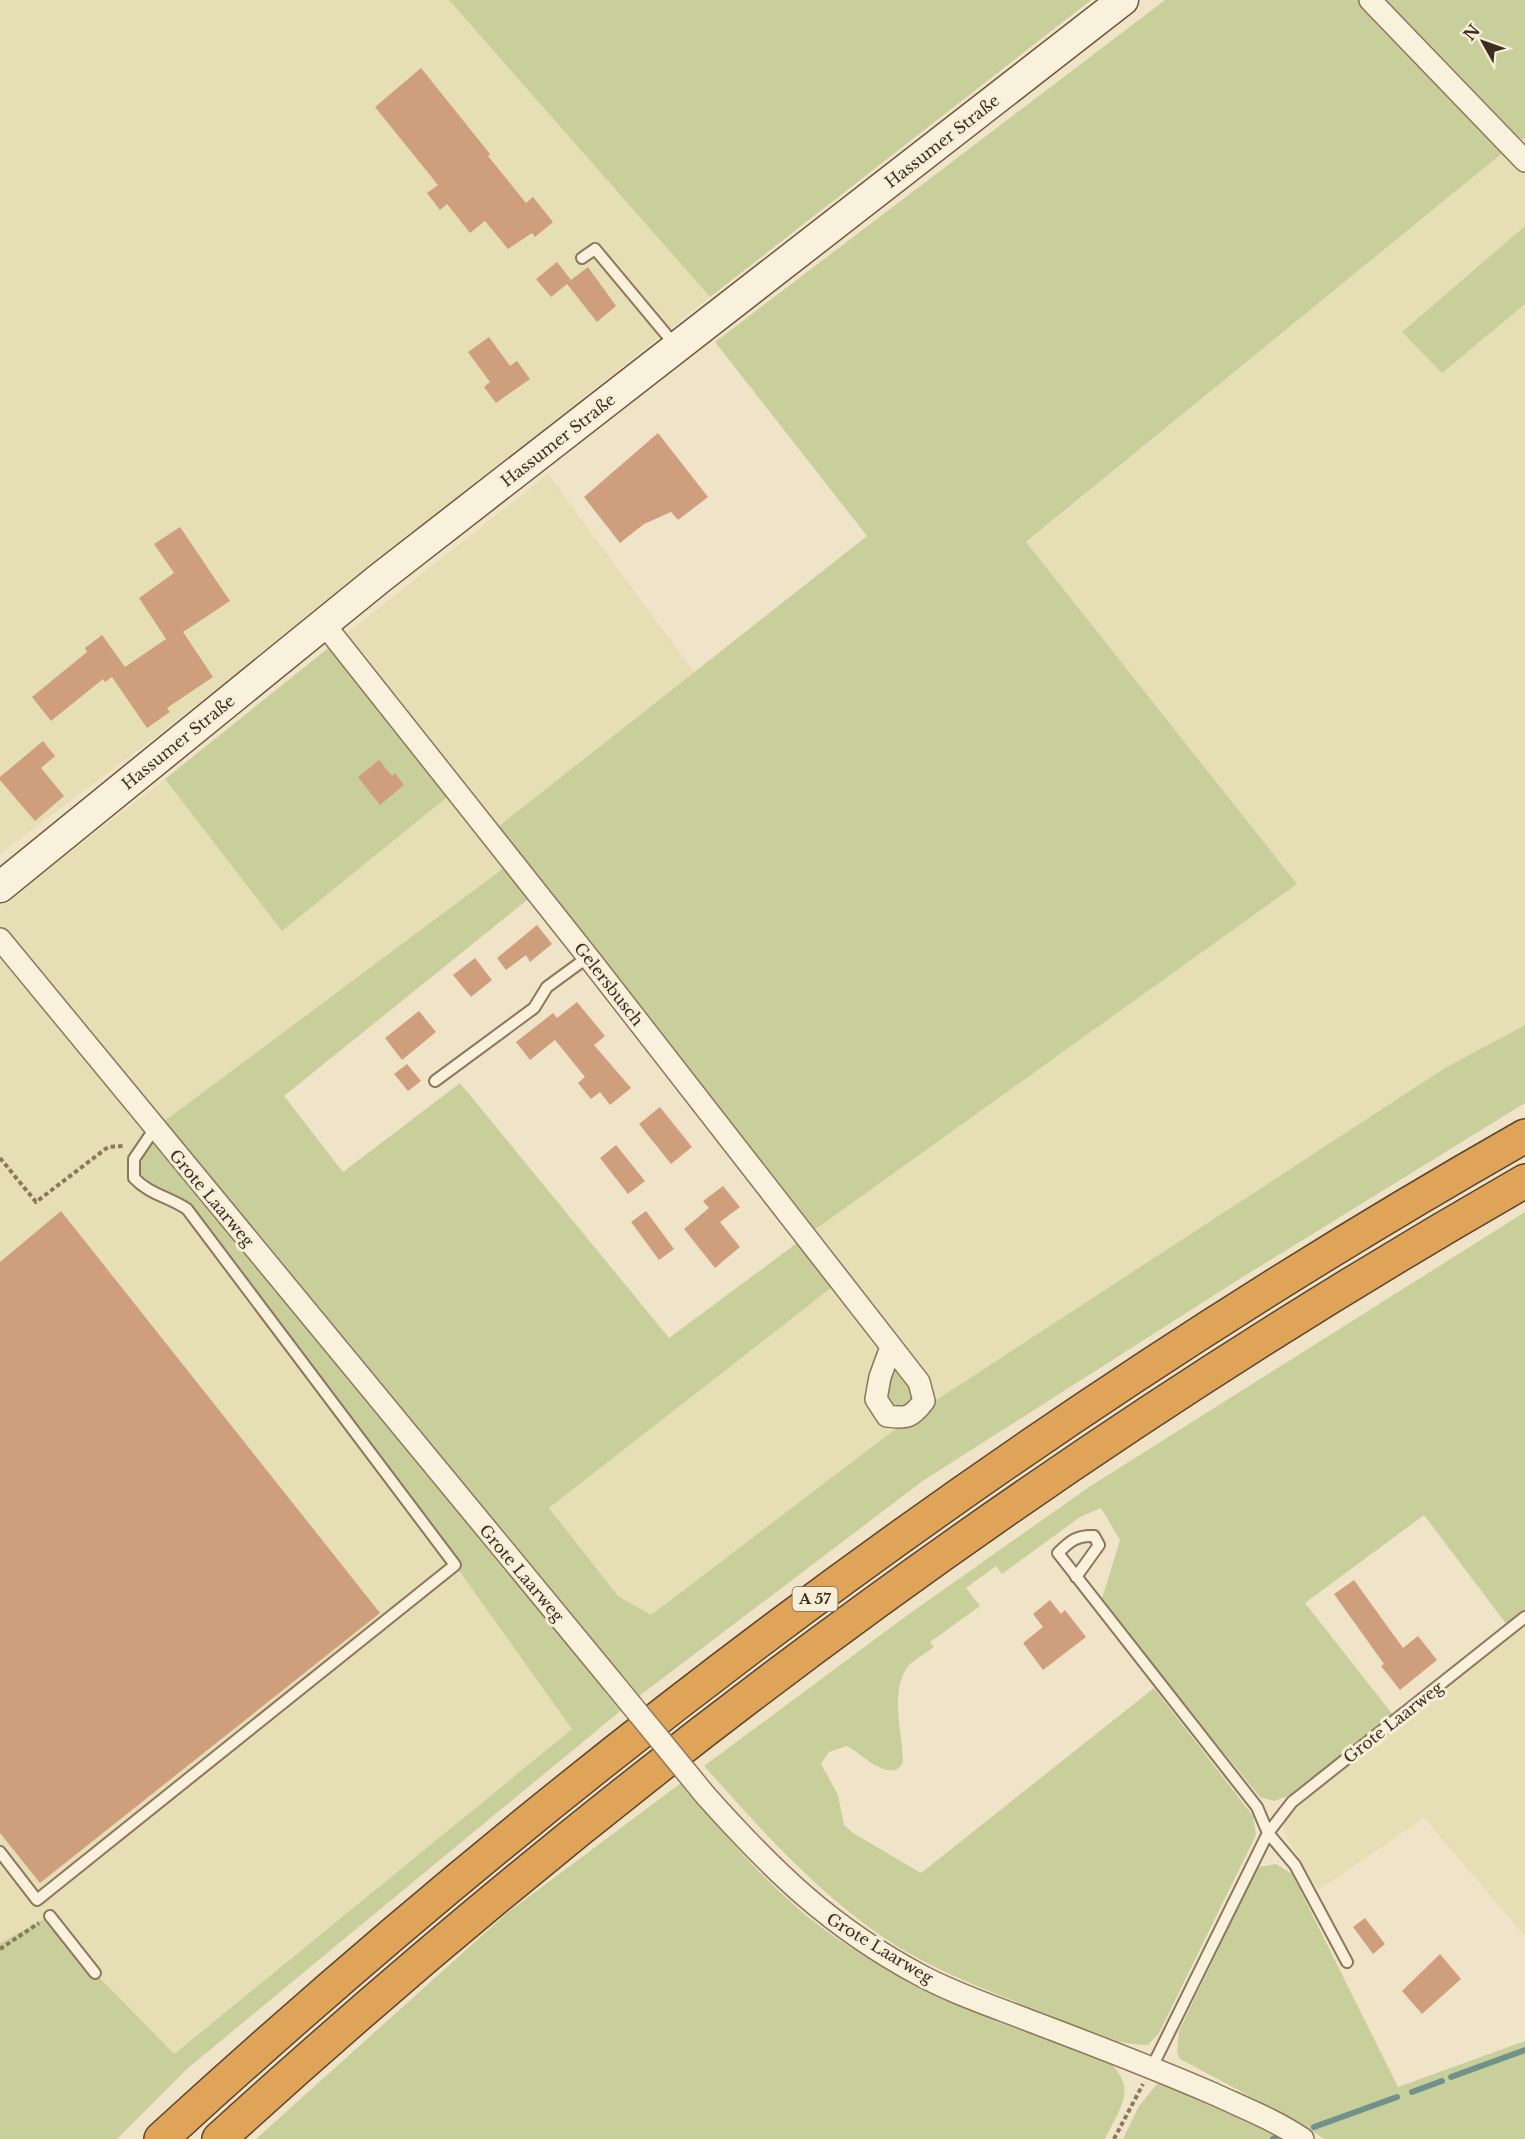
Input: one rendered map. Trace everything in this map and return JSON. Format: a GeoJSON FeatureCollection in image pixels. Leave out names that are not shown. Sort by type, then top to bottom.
{"type":"FeatureCollection","features":[{"type":"Feature","properties":{"kind":"highway","name":"A 57"},"geometry":{"type":"LineString","coordinates":[[161,2139],[278,2033],[451,1883],[689,1694],[835,1584],[1001,1466],[1153,1364],[1317,1260],[1525,1136]]}},
{"type":"Feature","properties":{"kind":"highway","name":"A 57"},"geometry":{"type":"LineString","coordinates":[[219,2139],[356,2016],[596,1815],[888,1593],[1031,1492],[1236,1357],[1350,1285],[1525,1181]]}},
{"type":"Feature","properties":{"kind":"street","name":"Hassumer Straße"},"geometry":{"type":"LineString","coordinates":[[0,887],[324,624],[1123,0]]}},
{"type":"Feature","properties":{"kind":"street"},"geometry":{"type":"LineString","coordinates":[[1370,0],[1525,161]]}},
{"type":"Feature","properties":{"kind":"street","name":"Gelersbusch"},"geometry":{"type":"LineString","coordinates":[[324,624],[588,957],[891,1347]]}},
{"type":"Feature","properties":{"kind":"street","name":"Grote Laarweg"},"geometry":{"type":"LineString","coordinates":[[0,939],[706,1796],[789,1884],[858,1938],[921,1976],[1152,2067],[1282,2125],[1303,2139]]}},
{"type":"Feature","properties":{"kind":"lane"},"geometry":{"type":"LineString","coordinates":[[582,258],[595,249],[677,347]]}},
{"type":"Feature","properties":{"kind":"lane"},"geometry":{"type":"LineString","coordinates":[[435,1081],[534,1008],[547,987],[588,957]]}},
{"type":"Feature","properties":{"kind":"lane"},"geometry":{"type":"LineString","coordinates":[[0,1852],[38,1900],[455,1565],[187,1209],[168,1197],[146,1190],[134,1178],[134,1159],[154,1128]]}},
{"type":"Feature","properties":{"kind":"lane"},"geometry":{"type":"LineString","coordinates":[[1076,1577],[1257,1807],[1268,1833],[1295,1864],[1347,1962]]}},
{"type":"Feature","properties":{"kind":"lane","name":"Grote Laarweg"},"geometry":{"type":"LineString","coordinates":[[1152,2067],[1268,1833],[1292,1802],[1525,1617]]}},
{"type":"Feature","properties":{"kind":"lane"},"geometry":{"type":"LineString","coordinates":[[50,1916],[95,1973]]}},
{"type":"Feature","properties":{"kind":"path"},"geometry":{"type":"LineString","coordinates":[[0,1158],[36,1202],[108,1147],[142,1146]]}},
{"type":"Feature","properties":{"kind":"path"},"geometry":{"type":"LineString","coordinates":[[0,1949],[50,1916]]}},
{"type":"Feature","properties":{"kind":"path"},"geometry":{"type":"LineString","coordinates":[[1114,2139],[1152,2067]]}},
{"type":"Feature","properties":{"kind":"shaded area"},"geometry":{"type":"Polygon","coordinates":[[[0,0],[449,0],[710,297],[166,729],[0,854],[0,0]]]}},
{"type":"Feature","properties":{"kind":"shaded area"},"geometry":{"type":"Polygon","coordinates":[[[1525,138],[1525,226],[1402,332],[1442,372],[1525,304],[1525,1025],[1445,1068],[913,1416],[651,1615],[618,1596],[549,1508],[840,1281],[805,1236],[1297,884],[1026,543],[1511,146],[1525,138]]]}},
{"type":"Feature","properties":{"kind":"shaded area"},"geometry":{"type":"Polygon","coordinates":[[[548,474],[694,672],[490,833],[513,862],[155,1128],[187,1209],[455,1565],[573,1728],[173,2054],[95,1973],[0,1946],[0,952],[147,1117],[0,925],[0,906],[165,779],[283,930],[456,790],[337,641],[548,474]]]}},
{"type":"Feature","properties":{"kind":"shaded area"},"geometry":{"type":"Polygon","coordinates":[[[1525,1626],[1525,1936],[1424,1818],[1319,1890],[1285,1835],[1283,1822],[1314,1793],[1525,1626]]]}},
{"type":"Feature","properties":{"kind":"green space"},"geometry":{"type":"Polygon","coordinates":[[[449,0],[1091,0],[710,297],[449,0]]]}},
{"type":"Feature","properties":{"kind":"green space"},"geometry":{"type":"Polygon","coordinates":[[[1165,0],[1525,0],[1525,138],[1511,146],[1026,542],[1297,884],[806,1236],[840,1281],[549,1508],[618,1596],[651,1615],[910,1418],[887,1416],[886,1359],[919,1382],[915,1414],[1445,1068],[1525,1025],[1525,1103],[1238,1280],[924,1480],[630,1703],[188,2068],[117,2139],[0,2139],[0,1943],[50,1916],[95,1973],[174,2054],[572,1729],[455,1565],[187,1209],[134,1178],[134,1159],[155,1128],[512,862],[490,833],[867,536],[715,342],[1165,0]],[[537,892],[284,1096],[343,1172],[460,1083],[669,1338],[805,1237],[537,892]]]}},
{"type":"Feature","properties":{"kind":"green space"},"geometry":{"type":"Polygon","coordinates":[[[1525,226],[1525,304],[1442,373],[1402,332],[1525,226]]]}},
{"type":"Feature","properties":{"kind":"green space"},"geometry":{"type":"Polygon","coordinates":[[[337,641],[456,790],[282,931],[165,779],[337,641]]]}},
{"type":"Feature","properties":{"kind":"green space"},"geometry":{"type":"Polygon","coordinates":[[[1525,1212],[1525,1610],[1507,1625],[1424,1515],[1305,1603],[1393,1715],[1291,1795],[1274,1801],[1260,1797],[1101,1602],[1120,1540],[1101,1508],[1080,1517],[1002,1574],[996,1566],[966,1588],[980,1606],[930,1642],[934,1647],[910,1664],[903,1674],[898,1698],[898,1712],[903,1762],[898,1768],[892,1771],[876,1766],[847,1746],[829,1752],[821,1764],[838,1795],[844,1825],[853,1833],[921,1873],[1154,1688],[1253,1816],[1256,1835],[1159,2033],[1148,2045],[1120,2042],[1080,2029],[952,1975],[890,1942],[847,1910],[804,1872],[704,1766],[909,1614],[1089,1487],[1525,1212]]]}},
{"type":"Feature","properties":{"kind":"green space"},"geometry":{"type":"Polygon","coordinates":[[[681,1783],[738,1849],[779,1891],[823,1929],[847,1945],[877,1963],[972,2008],[1104,2057],[1115,2068],[1124,2087],[1121,2105],[1105,2139],[256,2139],[507,1913],[681,1783]]]}},
{"type":"Feature","properties":{"kind":"green space"},"geometry":{"type":"Polygon","coordinates":[[[1276,1864],[1292,1874],[1398,2087],[1525,2041],[1525,2139],[1324,2139],[1300,2123],[1180,2059],[1177,2052],[1179,2031],[1258,1867],[1276,1864]]]}},
{"type":"Feature","properties":{"kind":"green space"},"geometry":{"type":"Polygon","coordinates":[[[1157,2084],[1168,2085],[1270,2129],[1283,2139],[1123,2139],[1139,2106],[1157,2084]]]}},
{"type":"Feature","properties":{"kind":"building"},"geometry":{"type":"Polygon","coordinates":[[[421,68],[526,203],[533,197],[553,222],[535,237],[532,233],[508,249],[485,221],[470,233],[447,204],[440,210],[427,193],[438,185],[375,107],[421,68]]]}},
{"type":"Feature","properties":{"kind":"building"},"geometry":{"type":"Polygon","coordinates":[[[557,262],[571,280],[588,267],[616,306],[597,322],[567,284],[551,297],[536,279],[557,262]]]}},
{"type":"Feature","properties":{"kind":"building"},"geometry":{"type":"Polygon","coordinates":[[[489,337],[510,366],[517,361],[530,379],[496,403],[484,387],[490,382],[468,352],[489,337]]]}},
{"type":"Feature","properties":{"kind":"building"},"geometry":{"type":"Polygon","coordinates":[[[658,433],[708,497],[678,520],[671,512],[644,524],[620,543],[584,497],[658,433]]]}},
{"type":"Feature","properties":{"kind":"building"},"geometry":{"type":"Polygon","coordinates":[[[180,527],[230,601],[183,632],[213,677],[167,708],[170,712],[147,728],[112,677],[105,682],[103,679],[51,721],[32,697],[87,652],[85,648],[102,635],[125,667],[166,639],[139,598],[174,573],[154,544],[180,527]]]}},
{"type":"Feature","properties":{"kind":"building"},"geometry":{"type":"Polygon","coordinates":[[[43,741],[55,756],[41,768],[64,796],[35,821],[0,780],[0,777],[43,741]]]}},
{"type":"Feature","properties":{"kind":"building"},"geometry":{"type":"Polygon","coordinates":[[[379,760],[392,776],[395,773],[404,785],[380,805],[358,777],[379,760]]]}},
{"type":"Feature","properties":{"kind":"building"},"geometry":{"type":"Polygon","coordinates":[[[537,925],[552,944],[530,962],[526,955],[506,970],[497,958],[537,925]]]}},
{"type":"Feature","properties":{"kind":"building"},"geometry":{"type":"Polygon","coordinates":[[[475,958],[492,980],[471,997],[453,975],[475,958]]]}},
{"type":"Feature","properties":{"kind":"building"},"geometry":{"type":"Polygon","coordinates":[[[577,1002],[605,1036],[594,1045],[631,1088],[610,1105],[600,1092],[591,1099],[578,1083],[585,1077],[555,1040],[530,1060],[516,1042],[553,1013],[557,1018],[577,1002]]]}},
{"type":"Feature","properties":{"kind":"building"},"geometry":{"type":"Polygon","coordinates":[[[419,1011],[436,1032],[402,1060],[385,1038],[419,1011]]]}},
{"type":"Feature","properties":{"kind":"building"},"geometry":{"type":"Polygon","coordinates":[[[407,1064],[421,1081],[408,1091],[394,1074],[407,1064]]]}},
{"type":"Feature","properties":{"kind":"building"},"geometry":{"type":"Polygon","coordinates":[[[660,1107],[692,1147],[671,1164],[639,1124],[660,1107]]]}},
{"type":"Feature","properties":{"kind":"building"},"geometry":{"type":"Polygon","coordinates":[[[616,1145],[645,1181],[628,1194],[600,1158],[616,1145]]]}},
{"type":"Feature","properties":{"kind":"building"},"geometry":{"type":"Polygon","coordinates":[[[723,1186],[740,1207],[720,1222],[740,1247],[715,1268],[684,1229],[709,1208],[703,1201],[723,1186]]]}},
{"type":"Feature","properties":{"kind":"building"},"geometry":{"type":"Polygon","coordinates":[[[61,1211],[380,1613],[40,1883],[0,1833],[0,1262],[61,1211]]]}},
{"type":"Feature","properties":{"kind":"building"},"geometry":{"type":"Polygon","coordinates":[[[646,1211],[674,1249],[659,1260],[631,1222],[646,1211]]]}},
{"type":"Feature","properties":{"kind":"building"},"geometry":{"type":"Polygon","coordinates":[[[1354,1580],[1403,1648],[1418,1636],[1437,1660],[1400,1690],[1381,1666],[1384,1664],[1334,1594],[1354,1580]]]}},
{"type":"Feature","properties":{"kind":"building"},"geometry":{"type":"Polygon","coordinates":[[[1050,1600],[1061,1614],[1065,1610],[1086,1637],[1043,1670],[1023,1643],[1043,1627],[1033,1614],[1050,1600]]]}},
{"type":"Feature","properties":{"kind":"building"},"geometry":{"type":"Polygon","coordinates":[[[1365,1918],[1385,1944],[1373,1954],[1353,1927],[1365,1918]]]}},
{"type":"Feature","properties":{"kind":"building"},"geometry":{"type":"Polygon","coordinates":[[[1440,1954],[1461,1979],[1422,2014],[1402,1991],[1440,1954]]]}},
{"type":"Feature","properties":{"kind":"waterway"},"geometry":{"type":"LineString","coordinates":[[1451,2077],[1525,2050]]}},
{"type":"Feature","properties":{"kind":"waterway"},"geometry":{"type":"LineString","coordinates":[[1412,2092],[1442,2081]]}},
{"type":"Feature","properties":{"kind":"waterway"},"geometry":{"type":"LineString","coordinates":[[1314,2127],[1397,2097]]}}]}
